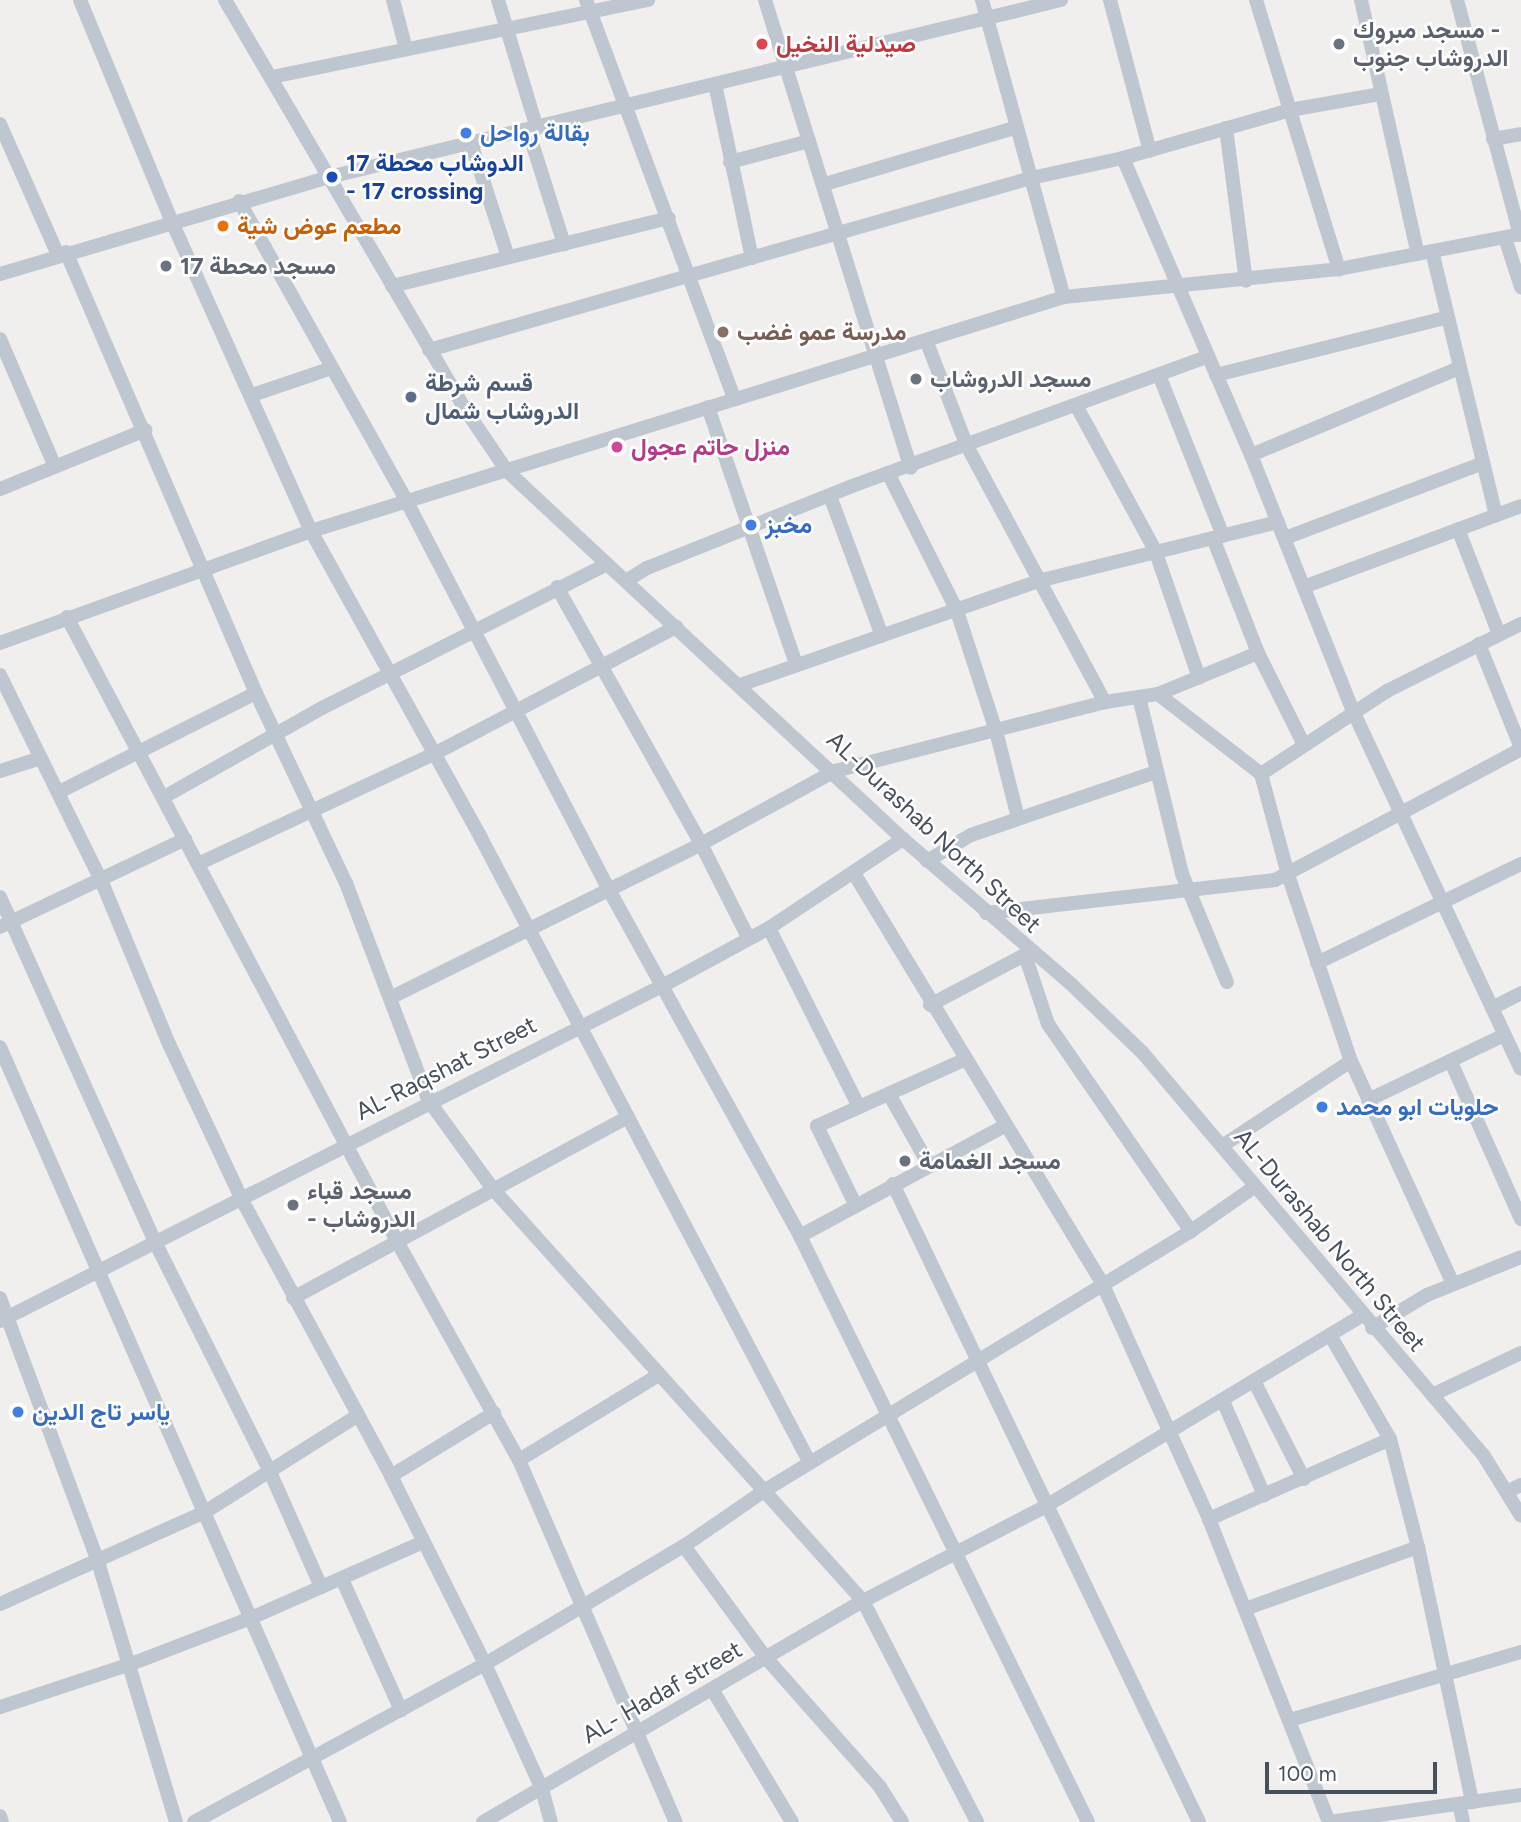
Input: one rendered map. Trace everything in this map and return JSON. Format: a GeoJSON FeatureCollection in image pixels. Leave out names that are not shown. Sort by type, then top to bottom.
{"type":"FeatureCollection","features":[{"type":"Feature","properties":{"kind":"street"},"geometry":{"type":"LineString","coordinates":[[80,0],[172,222],[311,531],[810,1462]]}},
{"type":"Feature","properties":{"kind":"street","name":"AL-Durashab North Street"},"geometry":{"type":"LineString","coordinates":[[225,0],[429,351],[507,471],[835,771],[903,839],[1027,954],[1071,984],[1142,1052],[1361,1316],[1514,1488],[1521,1517]]}},
{"type":"Feature","properties":{"kind":"street"},"geometry":{"type":"LineString","coordinates":[[393,0],[405,48]]}},
{"type":"Feature","properties":{"kind":"street"},"geometry":{"type":"LineString","coordinates":[[498,0],[564,244]]}},
{"type":"Feature","properties":{"kind":"street"},"geometry":{"type":"LineString","coordinates":[[272,77],[508,29],[588,6],[648,0]]}},
{"type":"Feature","properties":{"kind":"street"},"geometry":{"type":"LineString","coordinates":[[765,0],[784,68],[841,235],[874,356],[911,468]]}},
{"type":"Feature","properties":{"kind":"street"},"geometry":{"type":"LineString","coordinates":[[982,0],[1064,297]]}},
{"type":"Feature","properties":{"kind":"street"},"geometry":{"type":"LineString","coordinates":[[0,274],[62,253],[330,177],[1061,0]]}},
{"type":"Feature","properties":{"kind":"street"},"geometry":{"type":"LineString","coordinates":[[1110,0],[1150,151]]}},
{"type":"Feature","properties":{"kind":"street"},"geometry":{"type":"LineString","coordinates":[[1256,0],[1339,269]]}},
{"type":"Feature","properties":{"kind":"street"},"geometry":{"type":"LineString","coordinates":[[1361,0],[1380,94],[1425,253],[1448,317],[1496,515]]}},
{"type":"Feature","properties":{"kind":"street"},"geometry":{"type":"LineString","coordinates":[[0,643],[202,568],[311,531],[1064,297],[1180,288],[1339,269],[1521,234],[1457,0]]}},
{"type":"Feature","properties":{"kind":"street"},"geometry":{"type":"LineString","coordinates":[[588,6],[734,399]]}},
{"type":"Feature","properties":{"kind":"street"},"geometry":{"type":"LineString","coordinates":[[715,84],[752,258]]}},
{"type":"Feature","properties":{"kind":"street"},"geometry":{"type":"LineString","coordinates":[[429,351],[690,275],[841,235],[1031,178],[1123,159],[1290,110],[1380,94]]}},
{"type":"Feature","properties":{"kind":"street"},"geometry":{"type":"LineString","coordinates":[[0,124],[145,430],[256,693],[312,813],[392,997],[429,1101],[493,1189],[659,1375],[767,1489],[863,1601],[977,1822]]}},
{"type":"Feature","properties":{"kind":"street"},"geometry":{"type":"LineString","coordinates":[[825,184],[1017,127]]}},
{"type":"Feature","properties":{"kind":"street"},"geometry":{"type":"LineString","coordinates":[[1226,128],[1246,281]]}},
{"type":"Feature","properties":{"kind":"street"},"geometry":{"type":"LineString","coordinates":[[1493,139],[1521,134]]}},
{"type":"Feature","properties":{"kind":"street"},"geometry":{"type":"LineString","coordinates":[[730,162],[809,141]]}},
{"type":"Feature","properties":{"kind":"street"},"geometry":{"type":"LineString","coordinates":[[471,143],[508,257]]}},
{"type":"Feature","properties":{"kind":"street"},"geometry":{"type":"LineString","coordinates":[[1123,159],[1306,586],[1353,711],[1521,1069]]}},
{"type":"Feature","properties":{"kind":"street"},"geometry":{"type":"LineString","coordinates":[[239,201],[407,502],[608,888],[664,985],[800,1237],[1087,1822]]}},
{"type":"Feature","properties":{"kind":"street"},"geometry":{"type":"LineString","coordinates":[[392,286],[668,218]]}},
{"type":"Feature","properties":{"kind":"street"},"geometry":{"type":"LineString","coordinates":[[1505,238],[1521,287]]}},
{"type":"Feature","properties":{"kind":"street"},"geometry":{"type":"LineString","coordinates":[[1216,375],[1448,317]]}},
{"type":"Feature","properties":{"kind":"street"},"geometry":{"type":"LineString","coordinates":[[0,339],[55,467]]}},
{"type":"Feature","properties":{"kind":"street"},"geometry":{"type":"LineString","coordinates":[[926,340],[967,446],[1042,580],[1105,702]]}},
{"type":"Feature","properties":{"kind":"street"},"geometry":{"type":"LineString","coordinates":[[626,581],[746,529],[888,473],[911,468],[1207,357]]}},
{"type":"Feature","properties":{"kind":"street"},"geometry":{"type":"LineString","coordinates":[[252,395],[332,368]]}},
{"type":"Feature","properties":{"kind":"street"},"geometry":{"type":"LineString","coordinates":[[1251,455],[1459,368]]}},
{"type":"Feature","properties":{"kind":"street"},"geometry":{"type":"LineString","coordinates":[[1159,375],[1258,653],[1303,743]]}},
{"type":"Feature","properties":{"kind":"street"},"geometry":{"type":"LineString","coordinates":[[708,407],[746,529],[796,664]]}},
{"type":"Feature","properties":{"kind":"street"},"geometry":{"type":"LineString","coordinates":[[1077,407],[1155,550],[1199,678]]}},
{"type":"Feature","properties":{"kind":"street"},"geometry":{"type":"LineString","coordinates":[[0,489],[145,430]]}},
{"type":"Feature","properties":{"kind":"street"},"geometry":{"type":"LineString","coordinates":[[1285,538],[1483,463]]}},
{"type":"Feature","properties":{"kind":"street"},"geometry":{"type":"LineString","coordinates":[[888,473],[957,611],[996,732],[1018,818]]}},
{"type":"Feature","properties":{"kind":"street"},"geometry":{"type":"LineString","coordinates":[[830,496],[882,636]]}},
{"type":"Feature","properties":{"kind":"street"},"geometry":{"type":"LineString","coordinates":[[1306,586],[1521,506]]}},
{"type":"Feature","properties":{"kind":"street"},"geometry":{"type":"LineString","coordinates":[[740,685],[1042,580],[1155,550],[1278,522]]}},
{"type":"Feature","properties":{"kind":"street"},"geometry":{"type":"LineString","coordinates":[[1458,529],[1499,634]]}},
{"type":"Feature","properties":{"kind":"street"},"geometry":{"type":"LineString","coordinates":[[164,797],[388,674],[607,564]]}},
{"type":"Feature","properties":{"kind":"street"},"geometry":{"type":"LineString","coordinates":[[557,587],[701,844],[749,939]]}},
{"type":"Feature","properties":{"kind":"street"},"geometry":{"type":"LineString","coordinates":[[67,617],[200,863],[398,1243],[519,1460],[584,1604],[676,1822]]}},
{"type":"Feature","properties":{"kind":"street"},"geometry":{"type":"LineString","coordinates":[[1261,774],[1353,711],[1521,624]]}},
{"type":"Feature","properties":{"kind":"street"},"geometry":{"type":"LineString","coordinates":[[200,863],[432,755],[676,627]]}},
{"type":"Feature","properties":{"kind":"street"},"geometry":{"type":"LineString","coordinates":[[986,914],[1288,875],[1399,812],[1521,749],[1479,644]]}},
{"type":"Feature","properties":{"kind":"street"},"geometry":{"type":"LineString","coordinates":[[392,997],[701,844],[835,771],[1105,702],[1158,694],[1258,653]]}},
{"type":"Feature","properties":{"kind":"street"},"geometry":{"type":"LineString","coordinates":[[0,675],[101,880],[242,1200],[391,1476],[485,1664],[542,1789],[551,1822]]}},
{"type":"Feature","properties":{"kind":"street"},"geometry":{"type":"LineString","coordinates":[[59,792],[256,693]]}},
{"type":"Feature","properties":{"kind":"street"},"geometry":{"type":"LineString","coordinates":[[1158,694],[1261,774],[1288,875],[1351,1060],[1453,1283]]}},
{"type":"Feature","properties":{"kind":"street"},"geometry":{"type":"LineString","coordinates":[[1139,697],[1188,889],[1227,982]]}},
{"type":"Feature","properties":{"kind":"street"},"geometry":{"type":"LineString","coordinates":[[0,771],[41,758]]}},
{"type":"Feature","properties":{"kind":"street"},"geometry":{"type":"LineString","coordinates":[[927,861],[948,845],[1018,818],[1156,772]]}},
{"type":"Feature","properties":{"kind":"street"},"geometry":{"type":"LineString","coordinates":[[5,924],[185,839]]}},
{"type":"Feature","properties":{"kind":"street","name":"AL-Raqshat Street"},"geometry":{"type":"LineString","coordinates":[[4,1319],[242,1200],[429,1101],[664,985],[769,928],[855,874],[903,839]]}},
{"type":"Feature","properties":{"kind":"street"},"geometry":{"type":"LineString","coordinates":[[1317,963],[1521,863]]}},
{"type":"Feature","properties":{"kind":"street"},"geometry":{"type":"LineString","coordinates":[[855,874],[930,1005],[966,1059],[1103,1285],[1209,1519],[1329,1822],[1521,1795]]}},
{"type":"Feature","properties":{"kind":"street"},"geometry":{"type":"LineString","coordinates":[[0,897],[5,924],[156,1244],[271,1474],[321,1587]]}},
{"type":"Feature","properties":{"kind":"street"},"geometry":{"type":"LineString","coordinates":[[769,928],[859,1107]]}},
{"type":"Feature","properties":{"kind":"street"},"geometry":{"type":"LineString","coordinates":[[930,1005],[1027,954],[1048,1024],[1191,1231]]}},
{"type":"Feature","properties":{"kind":"street"},"geometry":{"type":"LineString","coordinates":[[1492,1008],[1521,993]]}},
{"type":"Feature","properties":{"kind":"street"},"geometry":{"type":"LineString","coordinates":[[1368,1100],[1504,1035]]}},
{"type":"Feature","properties":{"kind":"street"},"geometry":{"type":"LineString","coordinates":[[0,1047],[340,1822]]}},
{"type":"Feature","properties":{"kind":"street"},"geometry":{"type":"LineString","coordinates":[[856,1206],[816,1130],[859,1107],[966,1059]]}},
{"type":"Feature","properties":{"kind":"street"},"geometry":{"type":"LineString","coordinates":[[1222,1146],[1351,1060]]}},
{"type":"Feature","properties":{"kind":"street"},"geometry":{"type":"LineString","coordinates":[[1451,1062],[1521,1219]]}},
{"type":"Feature","properties":{"kind":"street"},"geometry":{"type":"LineString","coordinates":[[889,1094],[929,1165]]}},
{"type":"Feature","properties":{"kind":"street"},"geometry":{"type":"LineString","coordinates":[[293,1298],[628,1118]]}},
{"type":"Feature","properties":{"kind":"street"},"geometry":{"type":"LineString","coordinates":[[800,1237],[893,1184],[1006,1125]]}},
{"type":"Feature","properties":{"kind":"street"},"geometry":{"type":"LineString","coordinates":[[893,1184],[1199,1822]]}},
{"type":"Feature","properties":{"kind":"street"},"geometry":{"type":"LineString","coordinates":[[194,1822],[485,1664],[684,1546],[767,1489],[1191,1231],[1255,1187]]}},
{"type":"Feature","properties":{"kind":"street"},"geometry":{"type":"LineString","coordinates":[[1372,1328],[1453,1283],[1521,1257]]}},
{"type":"Feature","properties":{"kind":"street"},"geometry":{"type":"LineString","coordinates":[[0,1298],[4,1319],[98,1562],[131,1664],[176,1822]]}},
{"type":"Feature","properties":{"kind":"street","name":"AL- Hadaf street"},"geometry":{"type":"LineString","coordinates":[[483,1822],[863,1601],[1046,1506],[1361,1316]]}},
{"type":"Feature","properties":{"kind":"street"},"geometry":{"type":"LineString","coordinates":[[1329,1335],[1390,1439],[1418,1547],[1444,1673],[1466,1803],[1463,1822]]}},
{"type":"Feature","properties":{"kind":"street"},"geometry":{"type":"LineString","coordinates":[[1433,1395],[1521,1353]]}},
{"type":"Feature","properties":{"kind":"street"},"geometry":{"type":"LineString","coordinates":[[519,1460],[659,1375]]}},
{"type":"Feature","properties":{"kind":"street"},"geometry":{"type":"LineString","coordinates":[[1254,1381],[1304,1479]]}},
{"type":"Feature","properties":{"kind":"street"},"geometry":{"type":"LineString","coordinates":[[1223,1401],[1264,1495]]}},
{"type":"Feature","properties":{"kind":"street"},"geometry":{"type":"LineString","coordinates":[[391,1476],[494,1413]]}},
{"type":"Feature","properties":{"kind":"street"},"geometry":{"type":"LineString","coordinates":[[0,1604],[205,1512],[271,1474],[357,1416]]}},
{"type":"Feature","properties":{"kind":"street"},"geometry":{"type":"LineString","coordinates":[[1209,1519],[1390,1439]]}},
{"type":"Feature","properties":{"kind":"street"},"geometry":{"type":"LineString","coordinates":[[0,1707],[131,1664],[251,1618],[423,1542]]}},
{"type":"Feature","properties":{"kind":"street"},"geometry":{"type":"LineString","coordinates":[[684,1546],[766,1658],[880,1787],[902,1822]]}},
{"type":"Feature","properties":{"kind":"street"},"geometry":{"type":"LineString","coordinates":[[1245,1609],[1418,1547]]}},
{"type":"Feature","properties":{"kind":"street"},"geometry":{"type":"LineString","coordinates":[[342,1579],[401,1710]]}},
{"type":"Feature","properties":{"kind":"street"},"geometry":{"type":"LineString","coordinates":[[1290,1720],[1521,1652]]}},
{"type":"Feature","properties":{"kind":"street"},"geometry":{"type":"LineString","coordinates":[[712,1689],[792,1822]]}},
{"type":"Feature","properties":{"kind":"street"},"geometry":{"type":"LineString","coordinates":[[0,1816],[2,1822]]}},
{"type":"Feature","properties":{"kind":"place","name":"صيدلية النخيل"},"geometry":{"type":"Point","coordinates":[762,44]}},
{"type":"Feature","properties":{"kind":"place","name":"مسجد مبروك - الدروشاب جنوب"},"geometry":{"type":"Point","coordinates":[1339,44]}},
{"type":"Feature","properties":{"kind":"place","name":"بقالة رواحل"},"geometry":{"type":"Point","coordinates":[466,133]}},
{"type":"Feature","properties":{"kind":"place","name":"الدوشاب محطة 17 - 17 crossing"},"geometry":{"type":"Point","coordinates":[332,177]}},
{"type":"Feature","properties":{"kind":"place","name":"مطعم عوض شية"},"geometry":{"type":"Point","coordinates":[223,226]}},
{"type":"Feature","properties":{"kind":"place","name":"مسجد محطة 17"},"geometry":{"type":"Point","coordinates":[166,266]}},
{"type":"Feature","properties":{"kind":"place","name":"مدرسة عمو غضب"},"geometry":{"type":"Point","coordinates":[723,332]}},
{"type":"Feature","properties":{"kind":"place","name":"مسجد الدروشاب"},"geometry":{"type":"Point","coordinates":[916,379]}},
{"type":"Feature","properties":{"kind":"place","name":"قسم شرطة الدروشاب شمال"},"geometry":{"type":"Point","coordinates":[411,397]}},
{"type":"Feature","properties":{"kind":"place","name":"منزل حاتم عجول"},"geometry":{"type":"Point","coordinates":[617,447]}},
{"type":"Feature","properties":{"kind":"place","name":"مخبز"},"geometry":{"type":"Point","coordinates":[751,525]}},
{"type":"Feature","properties":{"kind":"place","name":"حلويات ابو محمد"},"geometry":{"type":"Point","coordinates":[1322,1107]}},
{"type":"Feature","properties":{"kind":"place","name":"مسجد الغمامة"},"geometry":{"type":"Point","coordinates":[905,1161]}},
{"type":"Feature","properties":{"kind":"place","name":"مسجد قباء - الدروشاب"},"geometry":{"type":"Point","coordinates":[293,1205]}},
{"type":"Feature","properties":{"kind":"place","name":"ياسر تاج الدين"},"geometry":{"type":"Point","coordinates":[18,1412]}}]}
